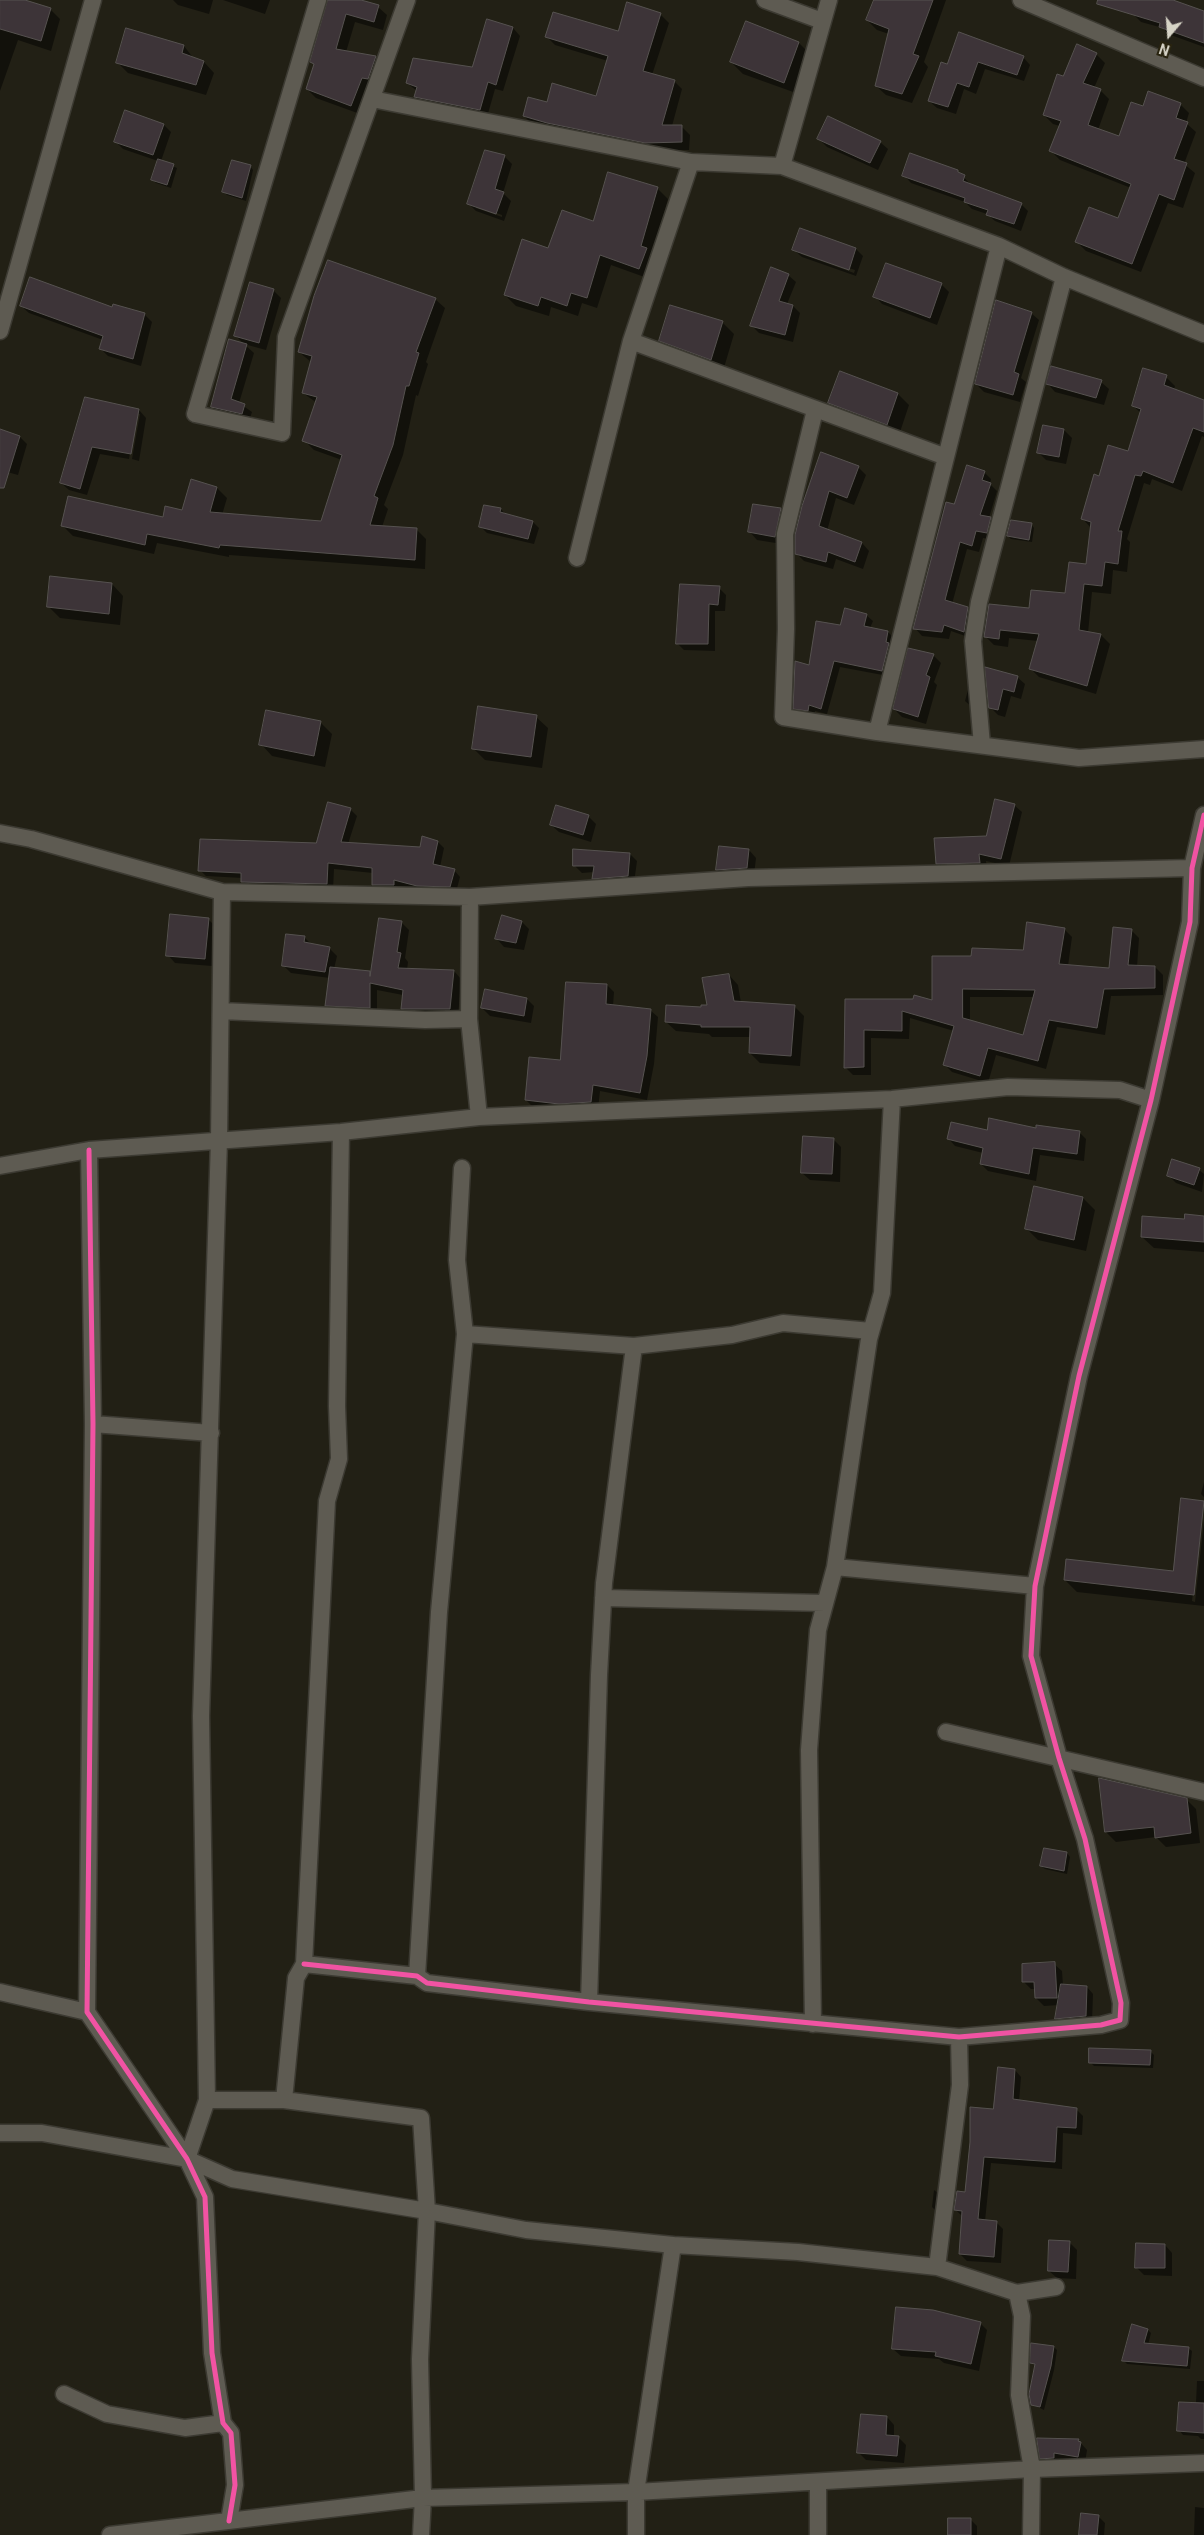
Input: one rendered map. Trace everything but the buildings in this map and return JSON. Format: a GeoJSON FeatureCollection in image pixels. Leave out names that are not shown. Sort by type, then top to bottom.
{"type":"FeatureCollection","features":[{"type":"Feature","properties":{"kind":"street"},"geometry":{"type":"LineString","coordinates":[[0,331],[93,0]]}},
{"type":"Feature","properties":{"kind":"street"},"geometry":{"type":"LineString","coordinates":[[318,0],[195,414],[282,433],[286,337],[407,0]]}},
{"type":"Feature","properties":{"kind":"street"},"geometry":{"type":"LineString","coordinates":[[765,0],[822,21]]}},
{"type":"Feature","properties":{"kind":"street"},"geometry":{"type":"LineString","coordinates":[[782,166],[828,0]]}},
{"type":"Feature","properties":{"kind":"street"},"geometry":{"type":"LineString","coordinates":[[1022,0],[1204,78]]}},
{"type":"Feature","properties":{"kind":"street"},"geometry":{"type":"LineString","coordinates":[[372,99],[691,162],[782,166],[999,246],[1064,277],[1204,334]]}},
{"type":"Feature","properties":{"kind":"street"},"geometry":{"type":"LineString","coordinates":[[577,558],[631,341],[691,162]]}},
{"type":"Feature","properties":{"kind":"street"},"geometry":{"type":"LineString","coordinates":[[877,732],[999,246]]}},
{"type":"Feature","properties":{"kind":"street"},"geometry":{"type":"LineString","coordinates":[[982,745],[973,641],[979,602],[1064,277]]}},
{"type":"Feature","properties":{"kind":"street"},"geometry":{"type":"LineString","coordinates":[[631,341],[946,457]]}},
{"type":"Feature","properties":{"kind":"street"},"geometry":{"type":"LineString","coordinates":[[815,410],[785,534],[786,629],[783,716],[877,732],[1078,758],[1204,750]]}},
{"type":"Feature","properties":{"kind":"street"},"geometry":{"type":"LineString","coordinates":[[304,1964],[418,1976],[426,1983],[589,2002],[959,2037],[1101,2025],[1120,2020],[1121,2003],[1086,1839],[1059,1758],[1031,1656],[1035,1586],[1079,1376],[1151,1100],[1190,922],[1192,868],[1204,815]]}},
{"type":"Feature","properties":{"kind":"street"},"geometry":{"type":"LineString","coordinates":[[0,833],[222,892],[470,897],[748,878],[1192,868]]}},
{"type":"Feature","properties":{"kind":"street"},"geometry":{"type":"LineString","coordinates":[[187,2159],[207,2100],[201,1716],[219,1140],[222,892]]}},
{"type":"Feature","properties":{"kind":"street"},"geometry":{"type":"LineString","coordinates":[[470,897],[469,1019],[478,1117]]}},
{"type":"Feature","properties":{"kind":"street"},"geometry":{"type":"LineString","coordinates":[[221,1011],[425,1020],[469,1019]]}},
{"type":"Feature","properties":{"kind":"street"},"geometry":{"type":"LineString","coordinates":[[0,1166],[89,1150],[341,1132],[478,1117],[892,1099],[1008,1087],[1120,1090],[1151,1100]]}},
{"type":"Feature","properties":{"kind":"street"},"geometry":{"type":"LineString","coordinates":[[813,2024],[809,1750],[818,1630],[835,1567],[871,1331],[882,1293],[892,1099]]}},
{"type":"Feature","properties":{"kind":"street"},"geometry":{"type":"LineString","coordinates":[[284,2100],[296,1978],[304,1964],[327,1501],[339,1459],[337,1406],[341,1132]]}},
{"type":"Feature","properties":{"kind":"street"},"geometry":{"type":"LineString","coordinates":[[89,1150],[93,1424],[87,2012],[187,2159],[205,2197],[212,2353],[223,2423],[231,2433],[235,2485],[229,2521]]}},
{"type":"Feature","properties":{"kind":"street"},"geometry":{"type":"LineString","coordinates":[[418,1976],[439,1612],[465,1334],[457,1260],[462,1168]]}},
{"type":"Feature","properties":{"kind":"street"},"geometry":{"type":"LineString","coordinates":[[465,1334],[634,1346],[732,1335],[783,1323],[871,1331]]}},
{"type":"Feature","properties":{"kind":"street"},"geometry":{"type":"LineString","coordinates":[[589,2002],[598,1675],[603,1598],[634,1346]]}},
{"type":"Feature","properties":{"kind":"street"},"geometry":{"type":"LineString","coordinates":[[93,1424],[211,1433]]}},
{"type":"Feature","properties":{"kind":"street"},"geometry":{"type":"LineString","coordinates":[[835,1567],[1035,1586]]}},
{"type":"Feature","properties":{"kind":"street"},"geometry":{"type":"LineString","coordinates":[[603,1598],[825,1603]]}},
{"type":"Feature","properties":{"kind":"street"},"geometry":{"type":"LineString","coordinates":[[946,1732],[1204,1792]]}},
{"type":"Feature","properties":{"kind":"street"},"geometry":{"type":"LineString","coordinates":[[0,1992],[87,2012]]}},
{"type":"Feature","properties":{"kind":"street"},"geometry":{"type":"LineString","coordinates":[[937,2267],[960,2085],[959,2037]]}},
{"type":"Feature","properties":{"kind":"street"},"geometry":{"type":"LineString","coordinates":[[207,2100],[284,2100],[421,2118],[427,2211],[420,2359],[423,2498],[421,2535]]}},
{"type":"Feature","properties":{"kind":"street"},"geometry":{"type":"LineString","coordinates":[[0,2133],[42,2133],[187,2159],[232,2179],[427,2211],[526,2230],[673,2246],[798,2252],[937,2267],[1017,2293],[1056,2287]]}},
{"type":"Feature","properties":{"kind":"street"},"geometry":{"type":"LineString","coordinates":[[636,2535],[636,2492],[673,2246]]}},
{"type":"Feature","properties":{"kind":"street"},"geometry":{"type":"LineString","coordinates":[[1017,2293],[1022,2316],[1018,2395],[1032,2469],[1031,2535]]}},
{"type":"Feature","properties":{"kind":"street"},"geometry":{"type":"LineString","coordinates":[[64,2394],[107,2414],[186,2428],[223,2423]]}},
{"type":"Feature","properties":{"kind":"street"},"geometry":{"type":"LineString","coordinates":[[110,2535],[423,2498],[636,2492],[1032,2469],[1204,2463]]}},
{"type":"Feature","properties":{"kind":"street"},"geometry":{"type":"LineString","coordinates":[[818,2482],[818,2535]]}},
{"type":"Feature","properties":{"kind":"cycle path"},"geometry":{"type":"LineString","coordinates":[[304,1964],[417,1976],[427,1983],[589,2002],[959,2037],[1101,2025],[1120,2020],[1121,2003],[1085,1839],[1059,1758],[1031,1656],[1035,1586],[1079,1376],[1151,1100],[1190,922],[1192,868],[1204,815]]}},
{"type":"Feature","properties":{"kind":"cycle path"},"geometry":{"type":"LineString","coordinates":[[89,1150],[93,1424],[87,2012],[187,2159],[205,2197],[212,2353],[223,2423],[231,2433],[235,2485],[229,2521]]}}]}
